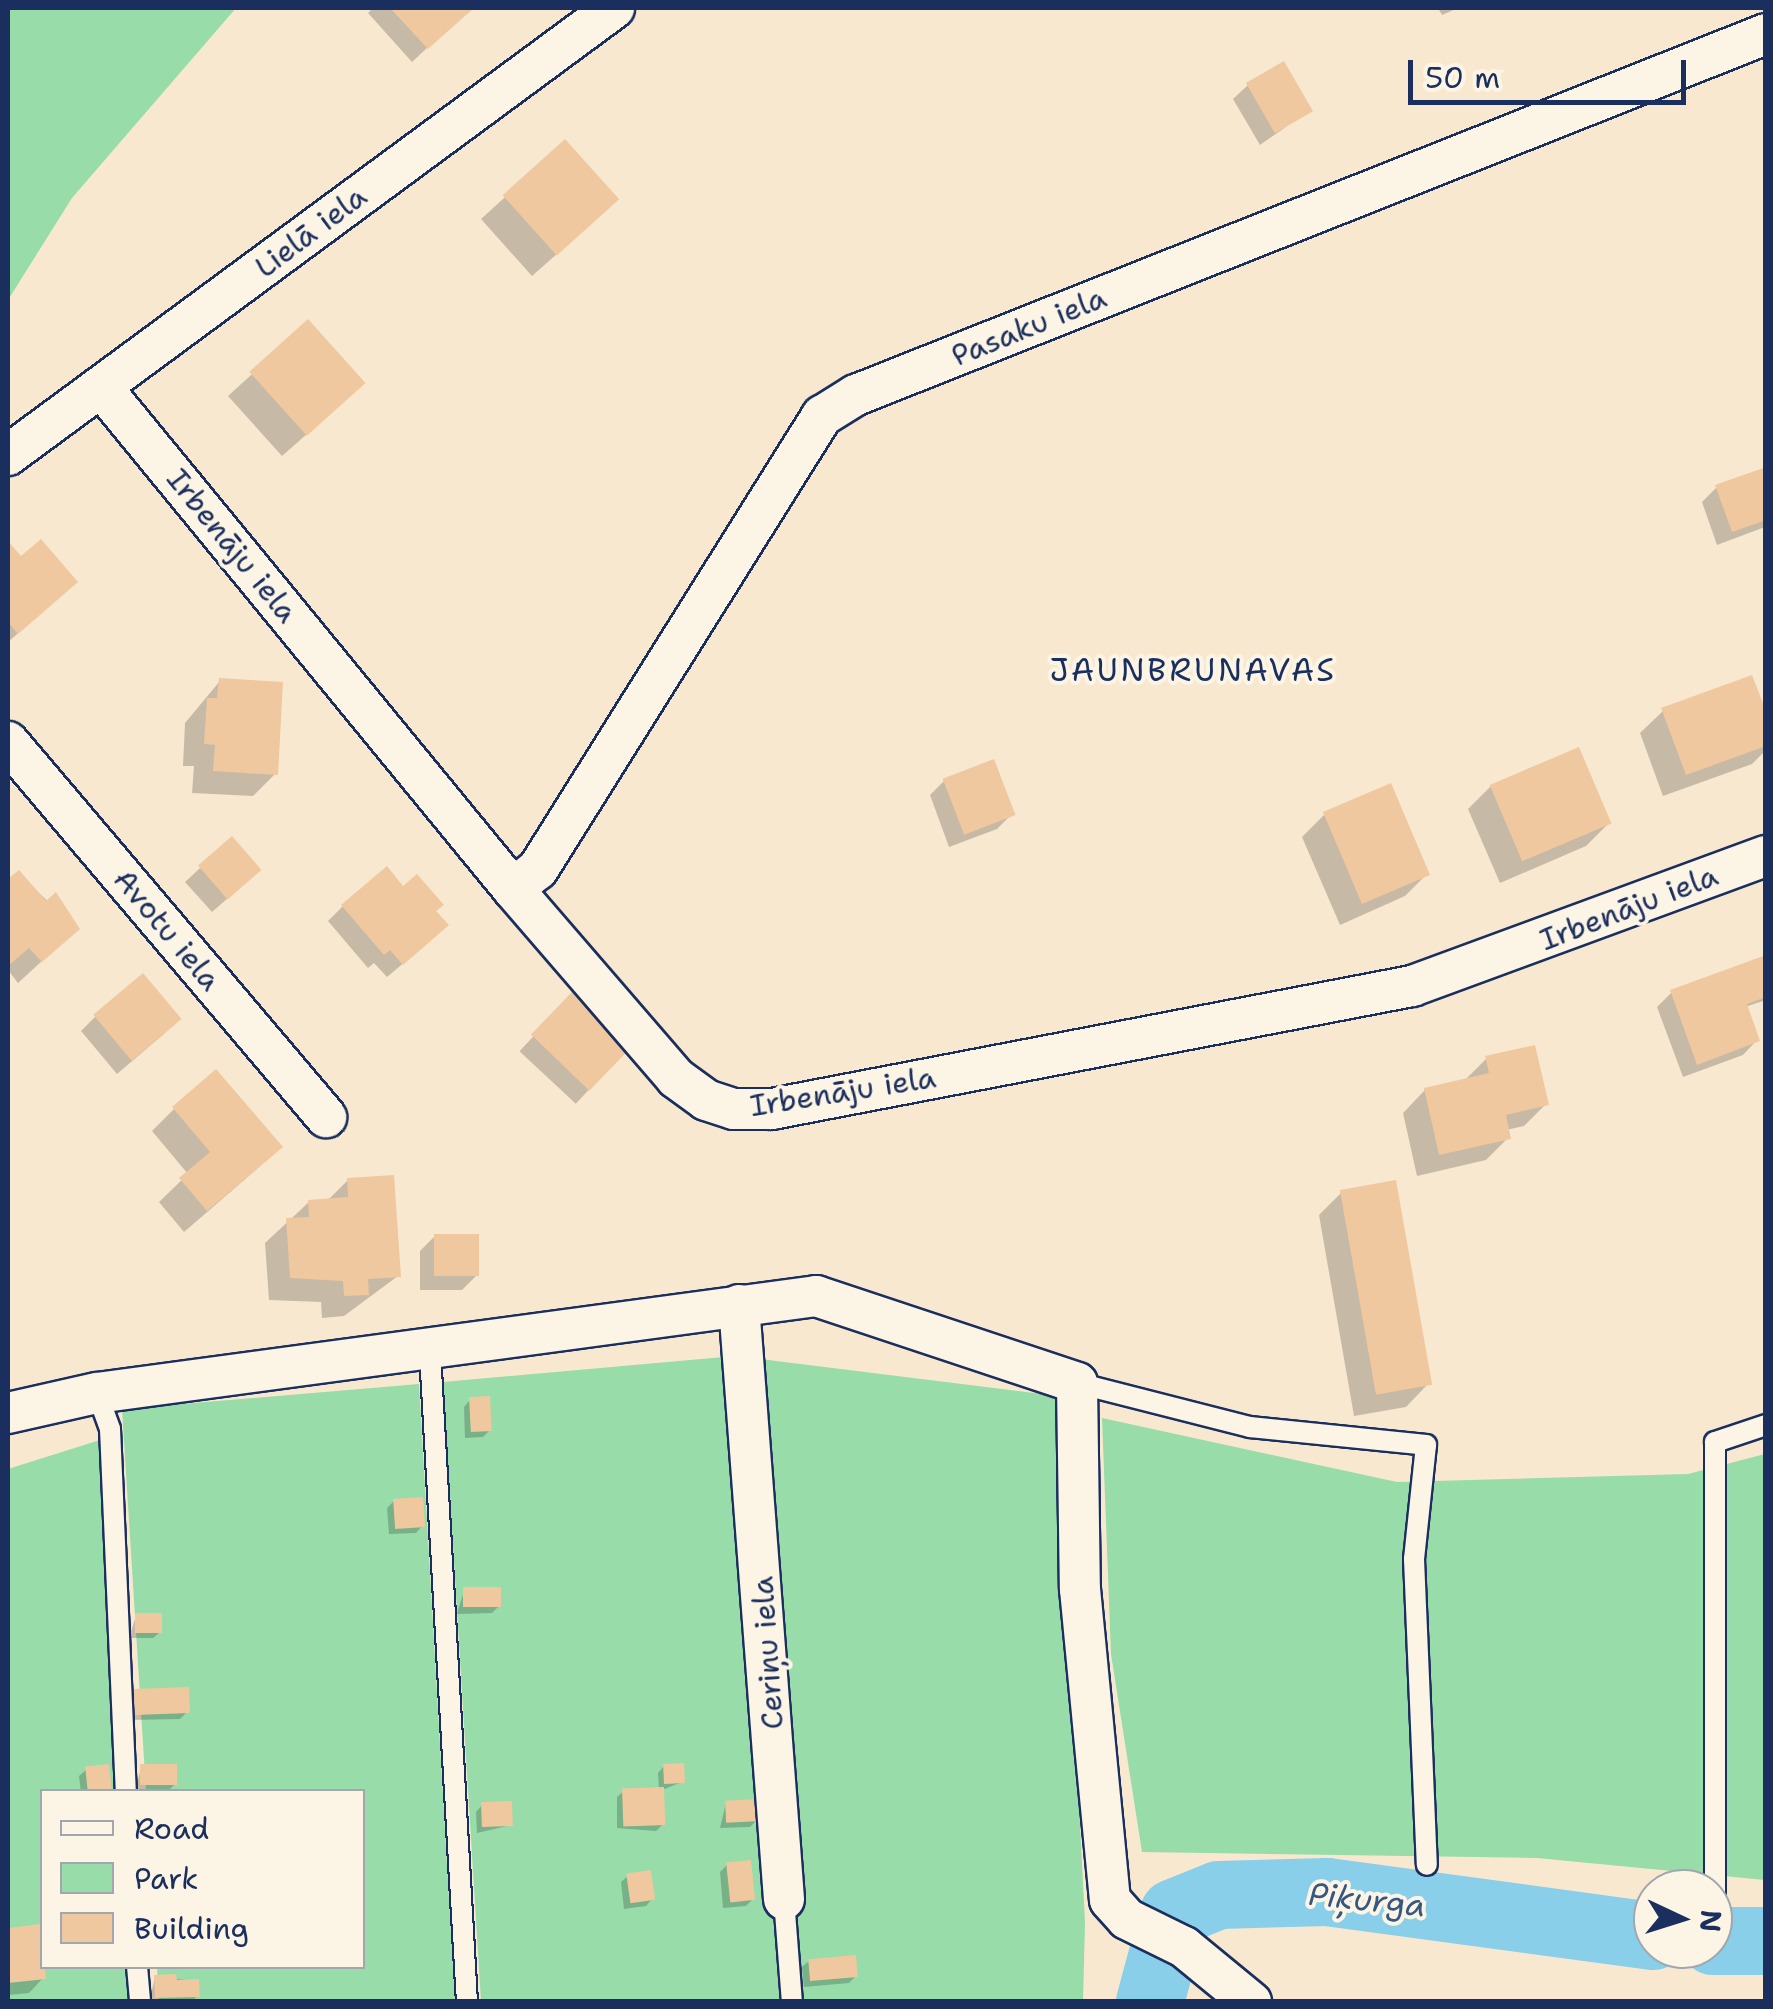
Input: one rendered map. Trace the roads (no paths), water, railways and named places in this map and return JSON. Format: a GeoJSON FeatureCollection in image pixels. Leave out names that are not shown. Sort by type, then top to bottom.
{"type":"FeatureCollection","features":[{"type":"Feature","properties":{"kind":"street","name":"Lielā iela"},"geometry":{"type":"LineString","coordinates":[[8,456],[614,8]]}},
{"type":"Feature","properties":{"kind":"street","name":"Pasaku iela"},"geometry":{"type":"LineString","coordinates":[[513,890],[538,868],[822,416],[856,396],[1766,34]]}},
{"type":"Feature","properties":{"kind":"street","name":"Irbenāju iela"},"geometry":{"type":"LineString","coordinates":[[101,387],[513,890],[676,1078],[706,1100],[772,1109],[1412,986],[1766,856]]}},
{"type":"Feature","properties":{"kind":"street","name":"Avotu iela"},"geometry":{"type":"LineString","coordinates":[[8,742],[326,1117]]}},
{"type":"Feature","properties":{"kind":"street"},"geometry":{"type":"LineString","coordinates":[[8,1413],[97,1393],[430,1352],[816,1296],[1077,1383],[1080,1589],[1110,1900],[1251,2002]]}},
{"type":"Feature","properties":{"kind":"street","name":"Ceriņu iela"},"geometry":{"type":"LineString","coordinates":[[739,1305],[784,1900]]}},
{"type":"Feature","properties":{"kind":"lane"},"geometry":{"type":"LineString","coordinates":[[430,1352],[466,2002]]}},
{"type":"Feature","properties":{"kind":"lane"},"geometry":{"type":"LineString","coordinates":[[1077,1383],[1250,1427],[1426,1445],[1414,1559],[1427,1866]]}},
{"type":"Feature","properties":{"kind":"lane"},"geometry":{"type":"LineString","coordinates":[[97,1393],[110,1429],[126,1789]]}},
{"type":"Feature","properties":{"kind":"lane"},"geometry":{"type":"LineString","coordinates":[[1715,1869],[1716,1442],[1766,1425]]}},
{"type":"Feature","properties":{"kind":"lane","name":"Ceriņu iela"},"geometry":{"type":"LineString","coordinates":[[784,1900],[792,2002]]}},
{"type":"Feature","properties":{"kind":"lane"},"geometry":{"type":"LineString","coordinates":[[137,1969],[140,2002]]}},
{"type":"Feature","properties":{"kind":"waterway","name":"Piķurga"},"geometry":{"type":"LineString","coordinates":[[1150,2002],[1174,1913],[1219,1895],[1327,1892],[1633,1933]]}},
{"type":"Feature","properties":{"kind":"waterway","name":"Piķurga"},"geometry":{"type":"LineString","coordinates":[[1733,1941],[1766,1941]]}},
{"type":"Feature","properties":{"kind":"district","name":"JAUNBRUNAVAS"},"geometry":{"type":"Point","coordinates":[1193,670]}}]}
